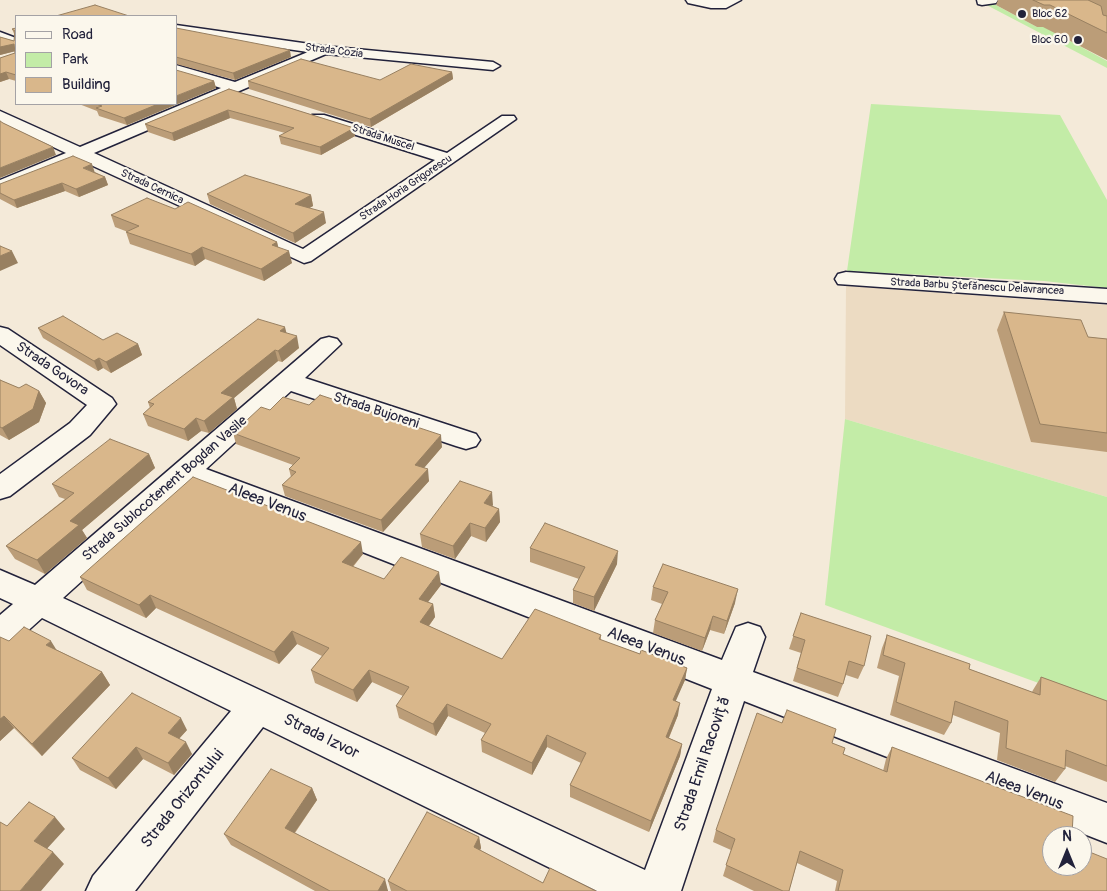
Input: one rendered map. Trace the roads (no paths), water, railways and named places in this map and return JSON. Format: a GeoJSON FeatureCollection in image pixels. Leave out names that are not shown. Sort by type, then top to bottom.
{"type":"FeatureCollection","features":[{"type":"Feature","properties":{"kind":"street"},"geometry":{"type":"LineString","coordinates":[[692,0],[711,4],[726,4],[735,0]]}},
{"type":"Feature","properties":{"kind":"street","name":"Strada Cozia"},"geometry":{"type":"LineString","coordinates":[[178,30],[242,36],[324,50],[493,66]]}},
{"type":"Feature","properties":{"kind":"street"},"geometry":{"type":"LineString","coordinates":[[0,36],[15,42]]}},
{"type":"Feature","properties":{"kind":"street"},"geometry":{"type":"LineString","coordinates":[[0,187],[80,153],[239,92],[324,50]]}},
{"type":"Feature","properties":{"kind":"street"},"geometry":{"type":"LineString","coordinates":[[178,70],[239,92]]}},
{"type":"Feature","properties":{"kind":"street","name":"Strada Muscel"},"geometry":{"type":"LineString","coordinates":[[307,114],[449,159]]}},
{"type":"Feature","properties":{"kind":"street","name":"Strada Cernica"},"geometry":{"type":"LineString","coordinates":[[0,116],[304,258]]}},
{"type":"Feature","properties":{"kind":"street","name":"Strada Horia Grigorescu"},"geometry":{"type":"LineString","coordinates":[[304,258],[508,119]]}},
{"type":"Feature","properties":{"kind":"street","name":"Strada Barbu Ștefănescu Delavrancea"},"geometry":{"type":"LineString","coordinates":[[846,280],[1051,291],[1107,296]]}},
{"type":"Feature","properties":{"kind":"street","name":"Strada Govora"},"geometry":{"type":"LineString","coordinates":[[0,334],[103,404],[80,429],[0,489]]}},
{"type":"Feature","properties":{"kind":"street","name":"Strada Sublocotenent Bogdan Vasile"},"geometry":{"type":"LineString","coordinates":[[0,635],[329,344]]}},
{"type":"Feature","properties":{"kind":"street","name":"Strada Bujoreni"},"geometry":{"type":"LineString","coordinates":[[287,381],[466,440]]}},
{"type":"Feature","properties":{"kind":"street","name":"Aleea Venus"},"geometry":{"type":"LineString","coordinates":[[185,472],[1107,823]]}},
{"type":"Feature","properties":{"kind":"street","name":"Strada Izvor"},"geometry":{"type":"LineString","coordinates":[[0,583],[643,891]]}},
{"type":"Feature","properties":{"kind":"street","name":"Strada Emil Racoviță"},"geometry":{"type":"LineString","coordinates":[[659,891],[748,638]]}},
{"type":"Feature","properties":{"kind":"street","name":"Strada Orizontului"},"geometry":{"type":"LineString","coordinates":[[108,891],[257,707]]}},
{"type":"Feature","properties":{"kind":"place","name":"Bloc 62"},"geometry":{"type":"Point","coordinates":[1022,14]}},
{"type":"Feature","properties":{"kind":"place","name":"Bloc 60"},"geometry":{"type":"Point","coordinates":[1078,40]}}]}
